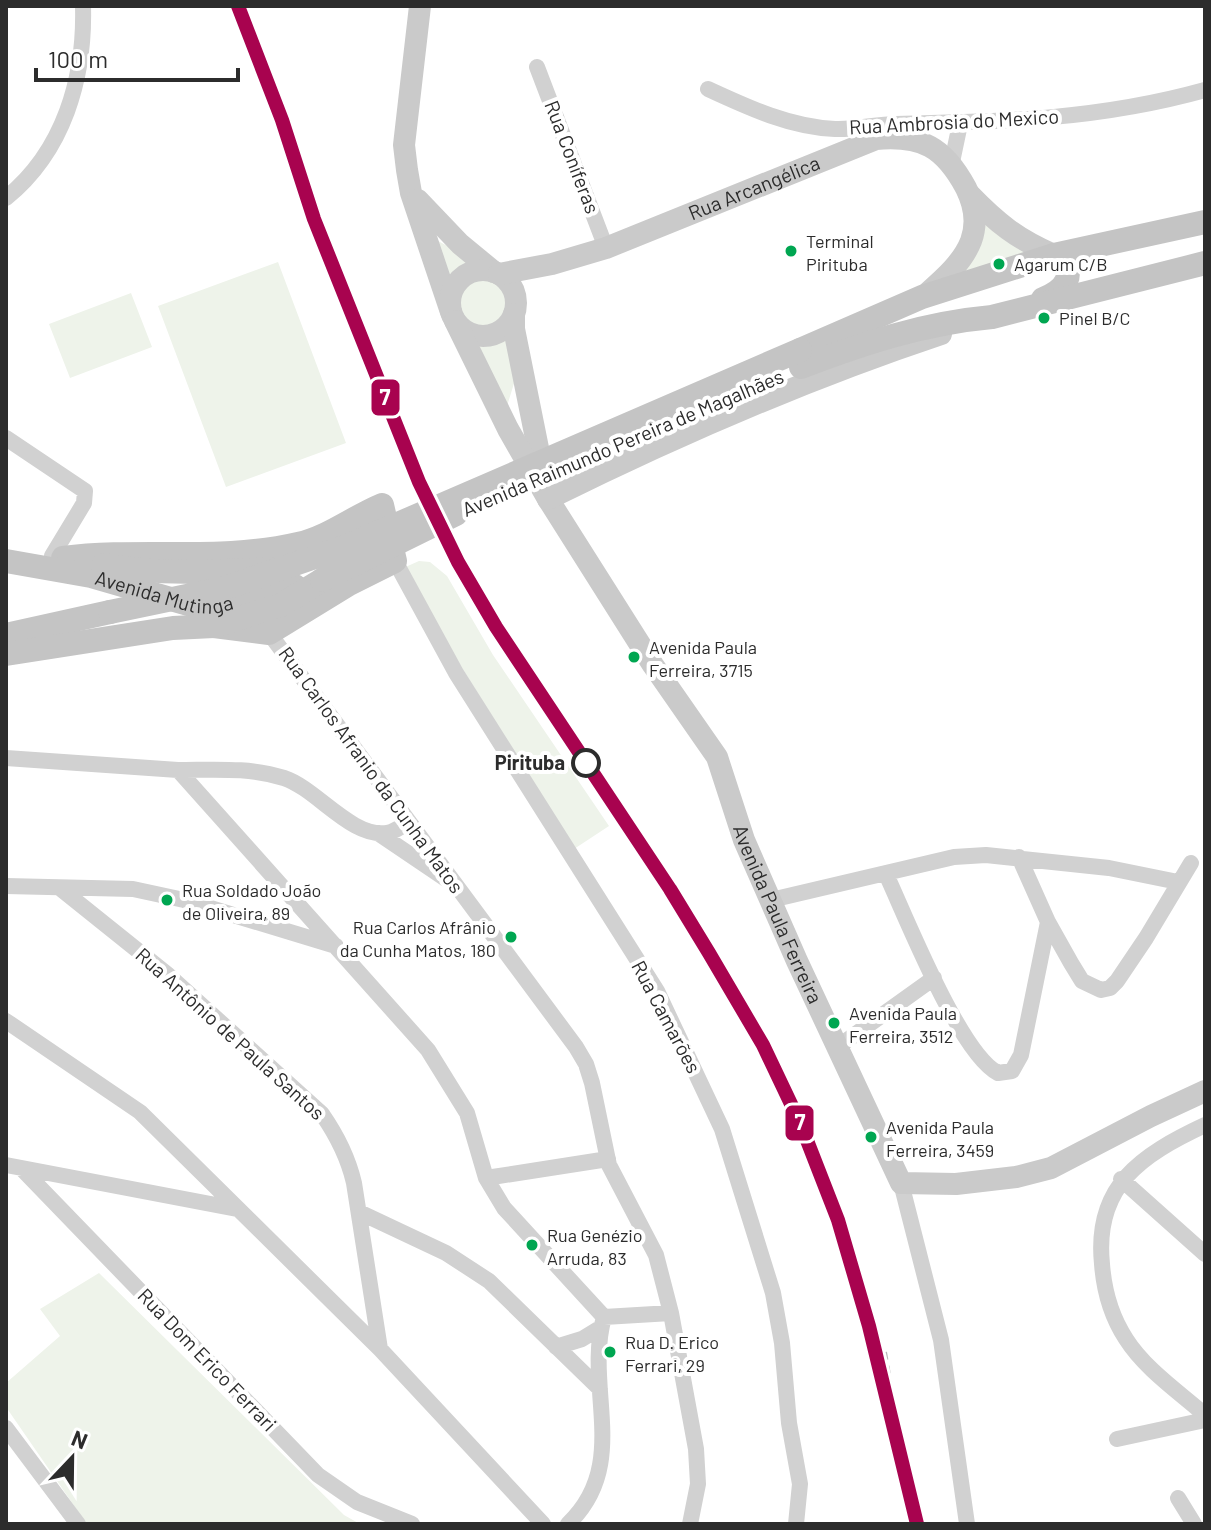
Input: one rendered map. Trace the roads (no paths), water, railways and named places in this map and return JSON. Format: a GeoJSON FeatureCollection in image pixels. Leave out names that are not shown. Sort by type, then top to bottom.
{"type":"FeatureCollection","features":[{"type":"Feature","properties":{"kind":"main road","name":"Avenida Paula Ferreira"},"geometry":{"type":"LineString","coordinates":[[420,6],[404,145],[411,193],[453,317],[508,429],[548,499],[653,665],[717,757],[744,840],[901,1183]]}},
{"type":"Feature","properties":{"kind":"main road","name":"Rua Arcangélica"},"geometry":{"type":"LineString","coordinates":[[496,273],[552,264],[606,248],[876,139],[898,137],[933,148],[952,162]]}},
{"type":"Feature","properties":{"kind":"main road"},"geometry":{"type":"LineString","coordinates":[[922,297],[954,268],[971,240],[975,216],[969,193],[952,162]]}},
{"type":"Feature","properties":{"kind":"main road"},"geometry":{"type":"LineString","coordinates":[[411,193],[460,244],[507,281],[515,306],[514,329],[548,499],[780,393],[859,361],[992,317]]}},
{"type":"Feature","properties":{"kind":"main road"},"geometry":{"type":"LineString","coordinates":[[969,193],[1010,233],[1065,263],[1068,273],[1064,285],[1055,294],[1018,310]]}},
{"type":"Feature","properties":{"kind":"main road","name":"Avenida Raimundo Pereira de Magalhães"},"geometry":{"type":"LineString","coordinates":[[6,654],[173,628],[214,626],[281,605],[302,581],[800,359],[922,297],[1054,255],[1205,222]]}},
{"type":"Feature","properties":{"kind":"main road"},"geometry":{"type":"LineString","coordinates":[[1153,275],[1147,263],[1158,248],[1205,234]]}},
{"type":"Feature","properties":{"kind":"main road","name":"Avenida Raimundo Pereira de Magalhães"},"geometry":{"type":"LineString","coordinates":[[800,359],[906,331],[992,317],[1205,263]]}},
{"type":"Feature","properties":{"kind":"main road","name":"Rua Arcangélica"},"geometry":{"type":"LineString","coordinates":[[515,306],[534,279],[552,264]]}},
{"type":"Feature","properties":{"kind":"main road"},"geometry":{"type":"LineString","coordinates":[[496,273],[481,270],[462,277],[451,293],[453,317],[469,333],[487,336],[504,329],[515,306]]}},
{"type":"Feature","properties":{"kind":"main road"},"geometry":{"type":"LineString","coordinates":[[6,635],[225,588],[302,581],[347,546],[800,359]]}},
{"type":"Feature","properties":{"kind":"main road"},"geometry":{"type":"LineString","coordinates":[[58,557],[260,551],[328,534],[382,505],[395,561],[349,584],[269,633],[214,626]]}},
{"type":"Feature","properties":{"kind":"main road","name":"Avenida Mutinga"},"geometry":{"type":"LineString","coordinates":[[6,547],[150,571],[194,573],[254,570],[302,581]]}},
{"type":"Feature","properties":{"kind":"main road","name":"Avenida Mutinga"},"geometry":{"type":"LineString","coordinates":[[6,561],[91,576],[195,606],[214,607],[302,581]]}},
{"type":"Feature","properties":{"kind":"main road"},"geometry":{"type":"LineString","coordinates":[[269,633],[281,605]]}},
{"type":"Feature","properties":{"kind":"main road"},"geometry":{"type":"LineString","coordinates":[[901,1183],[956,1184],[1016,1177],[1051,1168],[1205,1091]]}},
{"type":"Feature","properties":{"kind":"street"},"geometry":{"type":"LineString","coordinates":[[6,198],[22,185],[62,127],[77,87],[84,37],[83,6]]}},
{"type":"Feature","properties":{"kind":"street","name":"Rua Coníferas"},"geometry":{"type":"LineString","coordinates":[[537,67],[606,248]]}},
{"type":"Feature","properties":{"kind":"street","name":"Rua Ambrosia do Mexico"},"geometry":{"type":"LineString","coordinates":[[708,89],[783,120],[837,129],[1100,114],[1205,90]]}},
{"type":"Feature","properties":{"kind":"street"},"geometry":{"type":"LineString","coordinates":[[952,162],[960,124]]}},
{"type":"Feature","properties":{"kind":"street"},"geometry":{"type":"LineString","coordinates":[[837,129],[861,145]]}},
{"type":"Feature","properties":{"kind":"street"},"geometry":{"type":"LineString","coordinates":[[6,438],[85,491],[84,503],[58,557]]}},
{"type":"Feature","properties":{"kind":"street","name":"Rua Camarões"},"geometry":{"type":"LineString","coordinates":[[395,561],[456,673],[657,991],[722,1129],[775,1306],[782,1343],[789,1423],[800,1484],[796,1524]]}},
{"type":"Feature","properties":{"kind":"street","name":"Rua Carlos Afranio da Cunha Matos"},"geometry":{"type":"LineString","coordinates":[[269,633],[586,1064],[608,1159],[656,1255],[671,1313],[696,1449],[698,1484],[690,1524]]}},
{"type":"Feature","properties":{"kind":"street"},"geometry":{"type":"LineString","coordinates":[[6,758],[178,770],[251,770],[287,779],[356,826],[378,833],[457,886]]}},
{"type":"Feature","properties":{"kind":"street"},"geometry":{"type":"LineString","coordinates":[[178,770],[428,1050],[467,1113],[486,1178],[504,1208],[602,1322],[600,1389],[604,1435],[601,1468],[579,1514],[568,1524]]}},
{"type":"Feature","properties":{"kind":"street"},"geometry":{"type":"LineString","coordinates":[[378,833],[389,833],[409,822]]}},
{"type":"Feature","properties":{"kind":"street"},"geometry":{"type":"LineString","coordinates":[[771,900],[954,857],[986,855],[1109,868],[1178,882]]}},
{"type":"Feature","properties":{"kind":"street"},"geometry":{"type":"LineString","coordinates":[[1019,857],[1048,922],[1082,981],[1101,990],[1110,988],[1146,938],[1191,863]]}},
{"type":"Feature","properties":{"kind":"street"},"geometry":{"type":"LineString","coordinates":[[886,874],[968,1044],[991,1069],[1008,1074],[1017,1066],[1021,1055],[1048,922]]}},
{"type":"Feature","properties":{"kind":"street"},"geometry":{"type":"LineString","coordinates":[[6,886],[133,889],[184,900],[338,947]]}},
{"type":"Feature","properties":{"kind":"street","name":"Rua Antônio de Paula Santos"},"geometry":{"type":"LineString","coordinates":[[61,889],[167,974],[322,1114],[348,1157],[380,1349]]}},
{"type":"Feature","properties":{"kind":"street"},"geometry":{"type":"LineString","coordinates":[[839,1046],[934,978]]}},
{"type":"Feature","properties":{"kind":"street"},"geometry":{"type":"LineString","coordinates":[[6,1021],[140,1112],[380,1349],[543,1524]]}},
{"type":"Feature","properties":{"kind":"street"},"geometry":{"type":"LineString","coordinates":[[1205,1125],[1170,1141],[1121,1179],[1106,1208],[1099,1237],[1104,1285],[1114,1319],[1142,1358],[1205,1418]]}},
{"type":"Feature","properties":{"kind":"street"},"geometry":{"type":"LineString","coordinates":[[486,1178],[608,1159]]}},
{"type":"Feature","properties":{"kind":"street"},"geometry":{"type":"LineString","coordinates":[[14,1166],[237,1209]]}},
{"type":"Feature","properties":{"kind":"street","name":"Rua Dom Erico Ferrari"},"geometry":{"type":"LineString","coordinates":[[14,1166],[318,1475],[357,1502],[412,1524]]}},
{"type":"Feature","properties":{"kind":"street"},"geometry":{"type":"LineString","coordinates":[[1121,1179],[1202,1245]]}},
{"type":"Feature","properties":{"kind":"street"},"geometry":{"type":"LineString","coordinates":[[901,1183],[941,1340],[967,1524]]}},
{"type":"Feature","properties":{"kind":"street"},"geometry":{"type":"LineString","coordinates":[[359,1212],[446,1253],[489,1281],[600,1389]]}},
{"type":"Feature","properties":{"kind":"street"},"geometry":{"type":"LineString","coordinates":[[556,1347],[582,1339],[602,1322],[671,1313]]}},
{"type":"Feature","properties":{"kind":"street"},"geometry":{"type":"LineString","coordinates":[[1117,1439],[1205,1418]]}},
{"type":"Feature","properties":{"kind":"street"},"geometry":{"type":"LineString","coordinates":[[6,1428],[78,1524]]}},
{"type":"Feature","properties":{"kind":"street"},"geometry":{"type":"LineString","coordinates":[[1178,1498],[1194,1524]]}},
{"type":"Feature","properties":{"kind":"railway"},"geometry":{"type":"LineString","coordinates":[[885,1352],[907,1479]]}},
{"type":"Feature","properties":{"kind":"place","name":"Terminal Pirituba"},"geometry":{"type":"Point","coordinates":[791,251]}},
{"type":"Feature","properties":{"kind":"place","name":"Agarum C/B"},"geometry":{"type":"Point","coordinates":[999,264]}},
{"type":"Feature","properties":{"kind":"place","name":"Pinel B/C"},"geometry":{"type":"Point","coordinates":[1044,318]}},
{"type":"Feature","properties":{"kind":"place","name":"Avenida Paula Ferreira, 3715"},"geometry":{"type":"Point","coordinates":[634,657]}},
{"type":"Feature","properties":{"kind":"place","name":"Pirituba"},"geometry":{"type":"Point","coordinates":[586,763]}},
{"type":"Feature","properties":{"kind":"place","name":"Rua Soldado João de Oliveira, 89"},"geometry":{"type":"Point","coordinates":[167,900]}},
{"type":"Feature","properties":{"kind":"place","name":"Rua Carlos Afrânio da Cunha Matos, 180"},"geometry":{"type":"Point","coordinates":[511,937]}},
{"type":"Feature","properties":{"kind":"place","name":"Avenida Paula Ferreira, 3512"},"geometry":{"type":"Point","coordinates":[834,1023]}},
{"type":"Feature","properties":{"kind":"place","name":"Avenida Paula Ferreira, 3459"},"geometry":{"type":"Point","coordinates":[871,1137]}},
{"type":"Feature","properties":{"kind":"place","name":"Rua Genézio Arruda, 83"},"geometry":{"type":"Point","coordinates":[532,1245]}},
{"type":"Feature","properties":{"kind":"place","name":"Rua D. Erico Ferrari, 29"},"geometry":{"type":"Point","coordinates":[610,1352]}}]}
